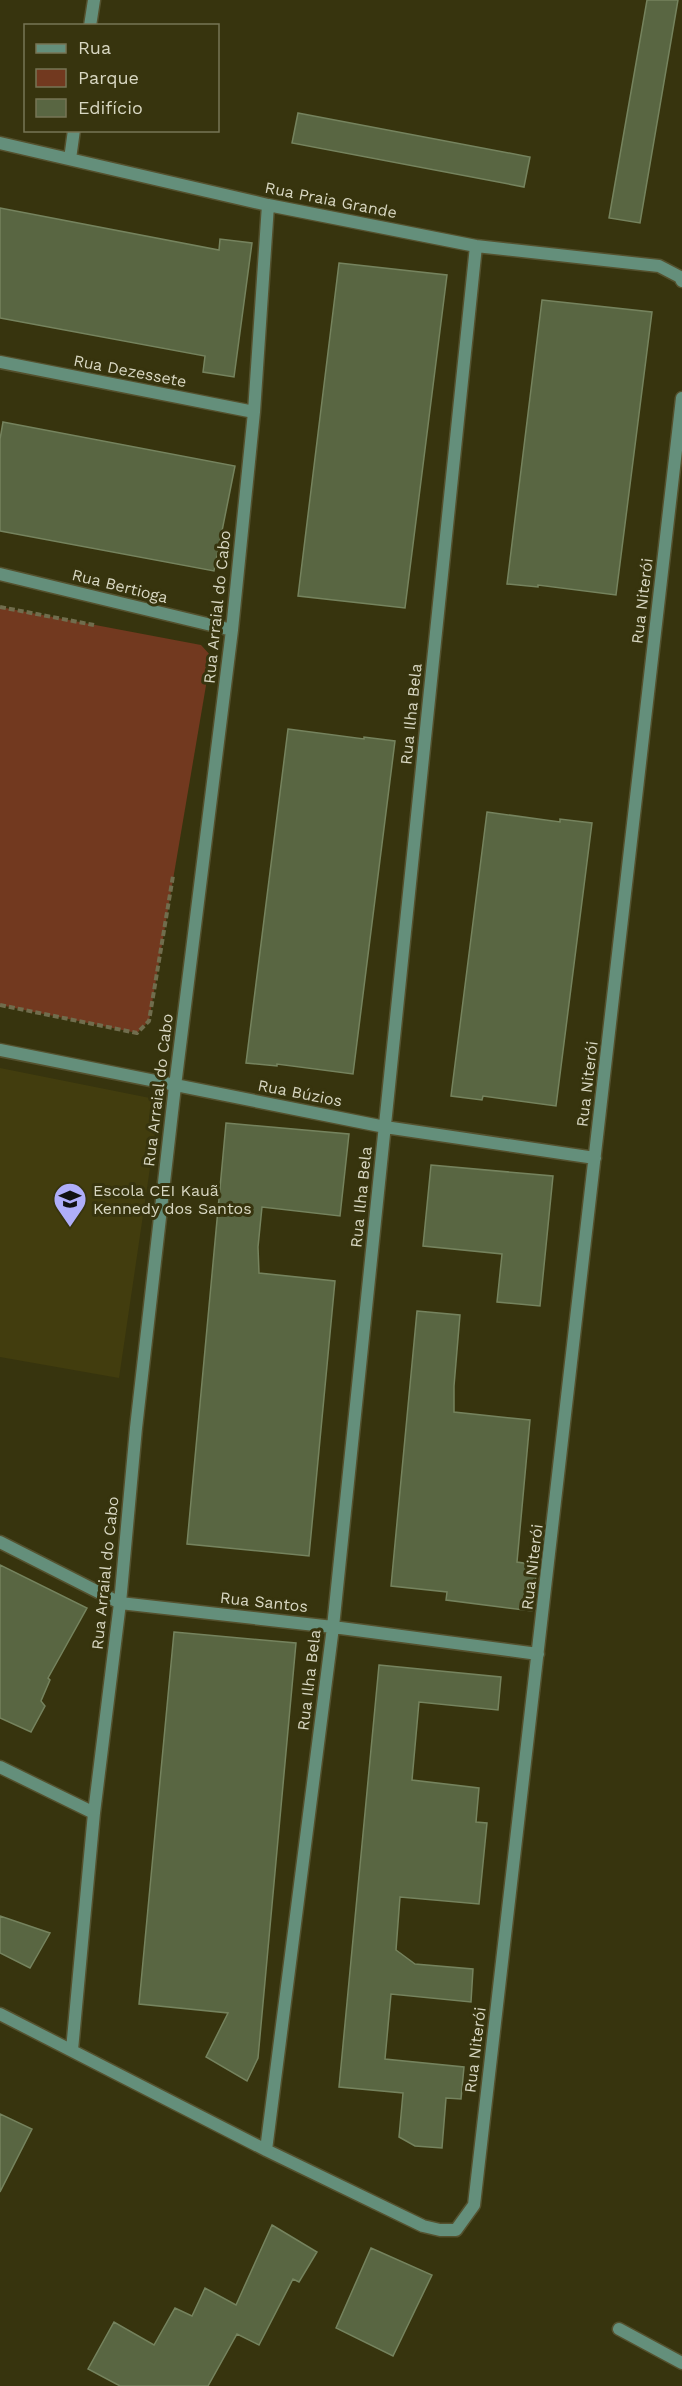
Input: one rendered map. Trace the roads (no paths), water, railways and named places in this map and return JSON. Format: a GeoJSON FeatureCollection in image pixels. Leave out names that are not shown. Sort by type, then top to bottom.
{"type":"FeatureCollection","features":[{"type":"Feature","properties":{"kind":"street"},"geometry":{"type":"LineString","coordinates":[[90,24],[94,0]]}},
{"type":"Feature","properties":{"kind":"street"},"geometry":{"type":"LineString","coordinates":[[70,159],[74,132]]}},
{"type":"Feature","properties":{"kind":"street","name":"Rua Praia Grande"},"geometry":{"type":"LineString","coordinates":[[0,143],[268,205],[476,246],[659,266],[680,277],[682,281]]}},
{"type":"Feature","properties":{"kind":"street","name":"Rua Arraial do Cabo"},"geometry":{"type":"LineString","coordinates":[[72,2050],[94,1813],[120,1603],[136,1428],[175,1086],[232,630],[254,412],[268,205]]}},
{"type":"Feature","properties":{"kind":"street","name":"Rua Ilha Bela"},"geometry":{"type":"LineString","coordinates":[[266,2151],[333,1627],[476,246]]}},
{"type":"Feature","properties":{"kind":"street","name":"Rua Dezessete"},"geometry":{"type":"LineString","coordinates":[[0,363],[254,412]]}},
{"type":"Feature","properties":{"kind":"street","name":"Rua Niterói"},"geometry":{"type":"LineString","coordinates":[[0,2014],[266,2151],[423,2226],[440,2230],[456,2229],[474,2205],[682,398]]}},
{"type":"Feature","properties":{"kind":"street","name":"Rua Bertioga"},"geometry":{"type":"LineString","coordinates":[[0,574],[232,630]]}},
{"type":"Feature","properties":{"kind":"street","name":"Rua Búzios"},"geometry":{"type":"LineString","coordinates":[[0,1050],[385,1127],[595,1158]]}},
{"type":"Feature","properties":{"kind":"street","name":"Rua Santos"},"geometry":{"type":"LineString","coordinates":[[0,1542],[120,1603],[333,1627],[538,1654]]}},
{"type":"Feature","properties":{"kind":"street"},"geometry":{"type":"LineString","coordinates":[[0,1767],[94,1813]]}},
{"type":"Feature","properties":{"kind":"street"},"geometry":{"type":"LineString","coordinates":[[619,2329],[682,2363]]}},
{"type":"Feature","properties":{"kind":"place","name":"Escola CEI Kauã Kennedy dos Santos"},"geometry":{"type":"Point","coordinates":[70,1228]}}]}
